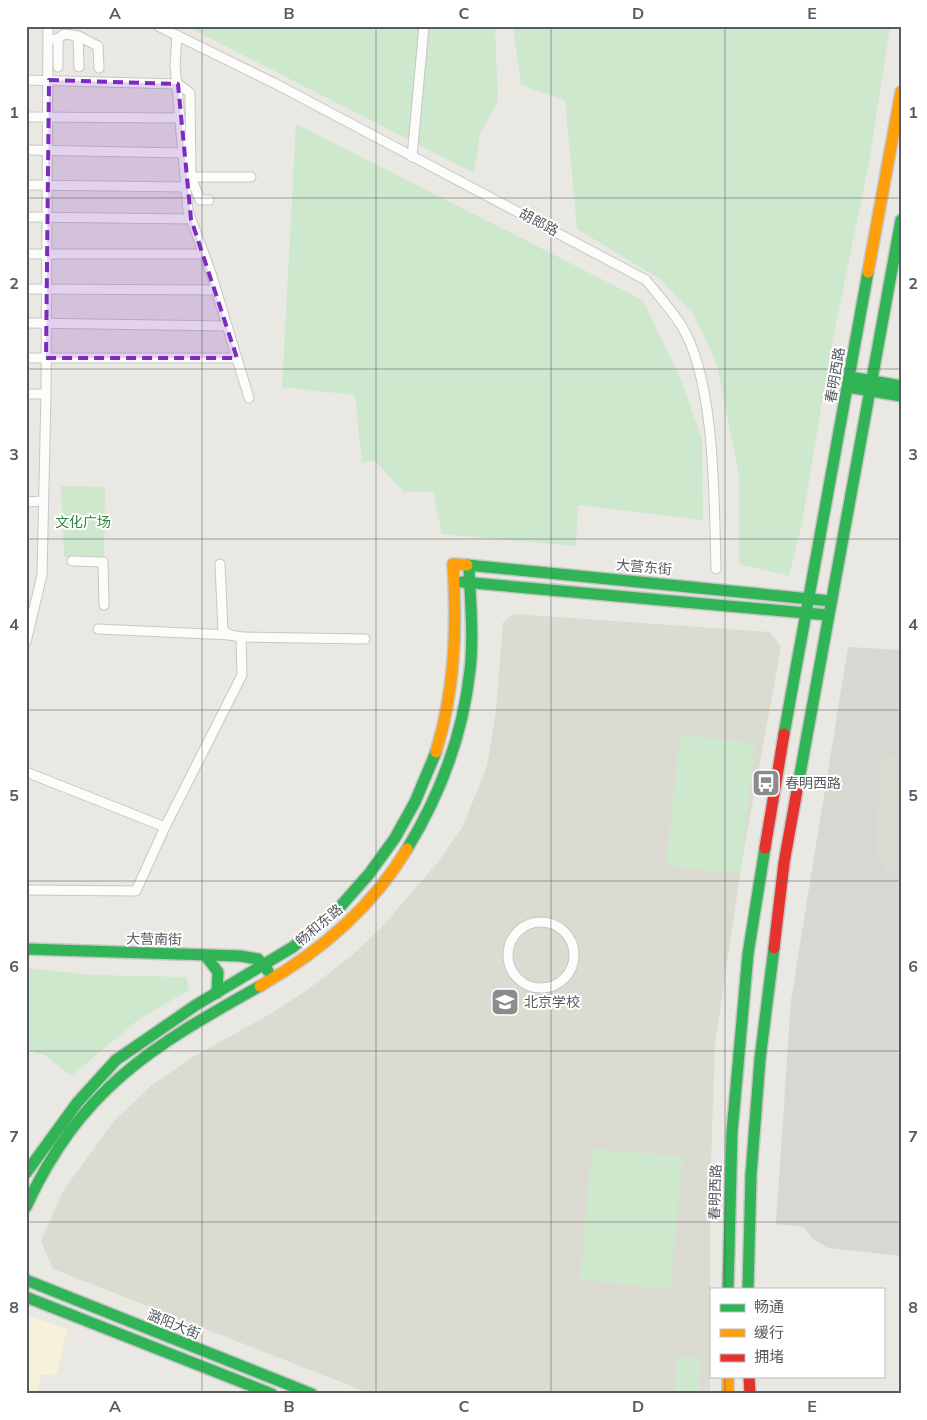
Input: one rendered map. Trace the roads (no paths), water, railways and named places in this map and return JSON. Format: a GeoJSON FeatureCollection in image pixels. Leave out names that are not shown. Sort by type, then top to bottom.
{"type":"FeatureCollection","features":[{"type":"Feature","properties":{"kind":"main road","name":"春明西路"},"geometry":{"type":"LineString","coordinates":[[728,1288],[732,1132],[748,954],[785,725],[810,599],[901,92]]}},
{"type":"Feature","properties":{"kind":"main road"},"geometry":{"type":"LineString","coordinates":[[748,1288],[751,1174],[768,982],[784,863],[901,220]]}},
{"type":"Feature","properties":{"kind":"main road"},"geometry":{"type":"LineString","coordinates":[[849,382],[871,386],[901,396]]}},
{"type":"Feature","properties":{"kind":"main road"},"geometry":{"type":"LineString","coordinates":[[871,386],[901,386]]}},
{"type":"Feature","properties":{"kind":"main road","name":"大营东街"},"geometry":{"type":"LineString","coordinates":[[453,564],[831,601]]}},
{"type":"Feature","properties":{"kind":"main road","name":"畅和东路"},"geometry":{"type":"LineString","coordinates":[[26,1173],[63,1119],[113,1063],[216,993],[305,939],[348,900],[386,853],[409,817],[425,784],[441,741],[450,693],[457,613],[453,564]]}},
{"type":"Feature","properties":{"kind":"main road","name":"畅和东路"},"geometry":{"type":"LineString","coordinates":[[26,1207],[52,1156],[79,1117],[122,1073],[168,1039],[316,950],[377,891],[409,844],[433,801],[451,756],[463,714],[472,636],[469,566]]}},
{"type":"Feature","properties":{"kind":"main road"},"geometry":{"type":"LineString","coordinates":[[455,581],[828,615]]}},
{"type":"Feature","properties":{"kind":"main road","name":"大营南街"},"geometry":{"type":"LineString","coordinates":[[26,949],[240,956],[258,959],[264,965]]}},
{"type":"Feature","properties":{"kind":"main road"},"geometry":{"type":"LineString","coordinates":[[205,955],[216,964],[219,972],[220,984],[216,993]]}},
{"type":"Feature","properties":{"kind":"main road"},"geometry":{"type":"LineString","coordinates":[[264,965],[272,977]]}},
{"type":"Feature","properties":{"kind":"main road","name":"潞阳大街"},"geometry":{"type":"LineString","coordinates":[[26,1280],[312,1394]]}},
{"type":"Feature","properties":{"kind":"main road","name":"潞阳大街"},"geometry":{"type":"LineString","coordinates":[[26,1297],[272,1394]]}},
{"type":"Feature","properties":{"kind":"main road"},"geometry":{"type":"LineString","coordinates":[[728,1378],[728,1394]]}},
{"type":"Feature","properties":{"kind":"main road"},"geometry":{"type":"LineString","coordinates":[[749,1378],[750,1394]]}},
{"type":"Feature","properties":{"kind":"street"},"geometry":{"type":"LineString","coordinates":[[48,26],[54,38],[58,67]]}},
{"type":"Feature","properties":{"kind":"street","name":"胡郎路"},"geometry":{"type":"LineString","coordinates":[[158,26],[276,84],[412,157],[536,220],[646,280],[682,326],[695,356],[703,388],[714,488],[716,569]]}},
{"type":"Feature","properties":{"kind":"street"},"geometry":{"type":"LineString","coordinates":[[412,157],[424,26]]}},
{"type":"Feature","properties":{"kind":"street"},"geometry":{"type":"LineString","coordinates":[[54,38],[64,34],[78,36],[98,46],[99,68]]}},
{"type":"Feature","properties":{"kind":"street"},"geometry":{"type":"LineString","coordinates":[[177,35],[175,47],[180,118],[186,187],[191,219],[216,290],[250,398]]}},
{"type":"Feature","properties":{"kind":"street"},"geometry":{"type":"LineString","coordinates":[[78,36],[79,67]]}},
{"type":"Feature","properties":{"kind":"street"},"geometry":{"type":"LineString","coordinates":[[26,642],[42,575],[46,394],[48,117],[49,80],[54,38]]}},
{"type":"Feature","properties":{"kind":"street"},"geometry":{"type":"LineString","coordinates":[[26,80],[178,84],[190,93],[191,177],[200,200],[209,200]]}},
{"type":"Feature","properties":{"kind":"street"},"geometry":{"type":"LineString","coordinates":[[26,117],[180,118]]}},
{"type":"Feature","properties":{"kind":"street"},"geometry":{"type":"LineString","coordinates":[[26,150],[183,153]]}},
{"type":"Feature","properties":{"kind":"street"},"geometry":{"type":"LineString","coordinates":[[191,177],[251,177]]}},
{"type":"Feature","properties":{"kind":"street"},"geometry":{"type":"LineString","coordinates":[[26,184],[186,187]]}},
{"type":"Feature","properties":{"kind":"street"},"geometry":{"type":"LineString","coordinates":[[26,218],[191,219]]}},
{"type":"Feature","properties":{"kind":"street"},"geometry":{"type":"LineString","coordinates":[[26,254],[204,254]]}},
{"type":"Feature","properties":{"kind":"street"},"geometry":{"type":"LineString","coordinates":[[26,290],[216,290]]}},
{"type":"Feature","properties":{"kind":"street"},"geometry":{"type":"LineString","coordinates":[[26,323],[226,326]]}},
{"type":"Feature","properties":{"kind":"street"},"geometry":{"type":"LineString","coordinates":[[26,358],[237,358]]}},
{"type":"Feature","properties":{"kind":"street"},"geometry":{"type":"LineString","coordinates":[[26,394],[46,394]]}},
{"type":"Feature","properties":{"kind":"street"},"geometry":{"type":"LineString","coordinates":[[26,502],[43,501]]}},
{"type":"Feature","properties":{"kind":"street"},"geometry":{"type":"LineString","coordinates":[[72,561],[103,562],[104,605]]}},
{"type":"Feature","properties":{"kind":"street"},"geometry":{"type":"LineString","coordinates":[[220,564],[223,631],[230,635]]}},
{"type":"Feature","properties":{"kind":"street"},"geometry":{"type":"LineString","coordinates":[[98,629],[241,637],[365,639]]}},
{"type":"Feature","properties":{"kind":"street"},"geometry":{"type":"LineString","coordinates":[[26,890],[136,891],[166,826],[242,675],[241,637]]}},
{"type":"Feature","properties":{"kind":"street"},"geometry":{"type":"LineString","coordinates":[[26,772],[166,826]]}},
{"type":"Feature","properties":{"kind":"street"},"geometry":{"type":"LineString","coordinates":[[542,922],[553,924],[562,929],[571,941],[574,956],[572,966],[559,982],[549,987],[537,988],[517,978],[511,968],[508,957],[510,946],[515,936],[523,928],[542,922]]}},
{"type":"Feature","properties":{"kind":"place","name":"春明西路"},"geometry":{"type":"Point","coordinates":[766,783]}},
{"type":"Feature","properties":{"kind":"place","name":"北京学校"},"geometry":{"type":"Point","coordinates":[505,1002]}},
{"type":"Feature","properties":{"kind":"park label","name":"文化广场"},"geometry":{"type":"Point","coordinates":[83,522]}}]}
